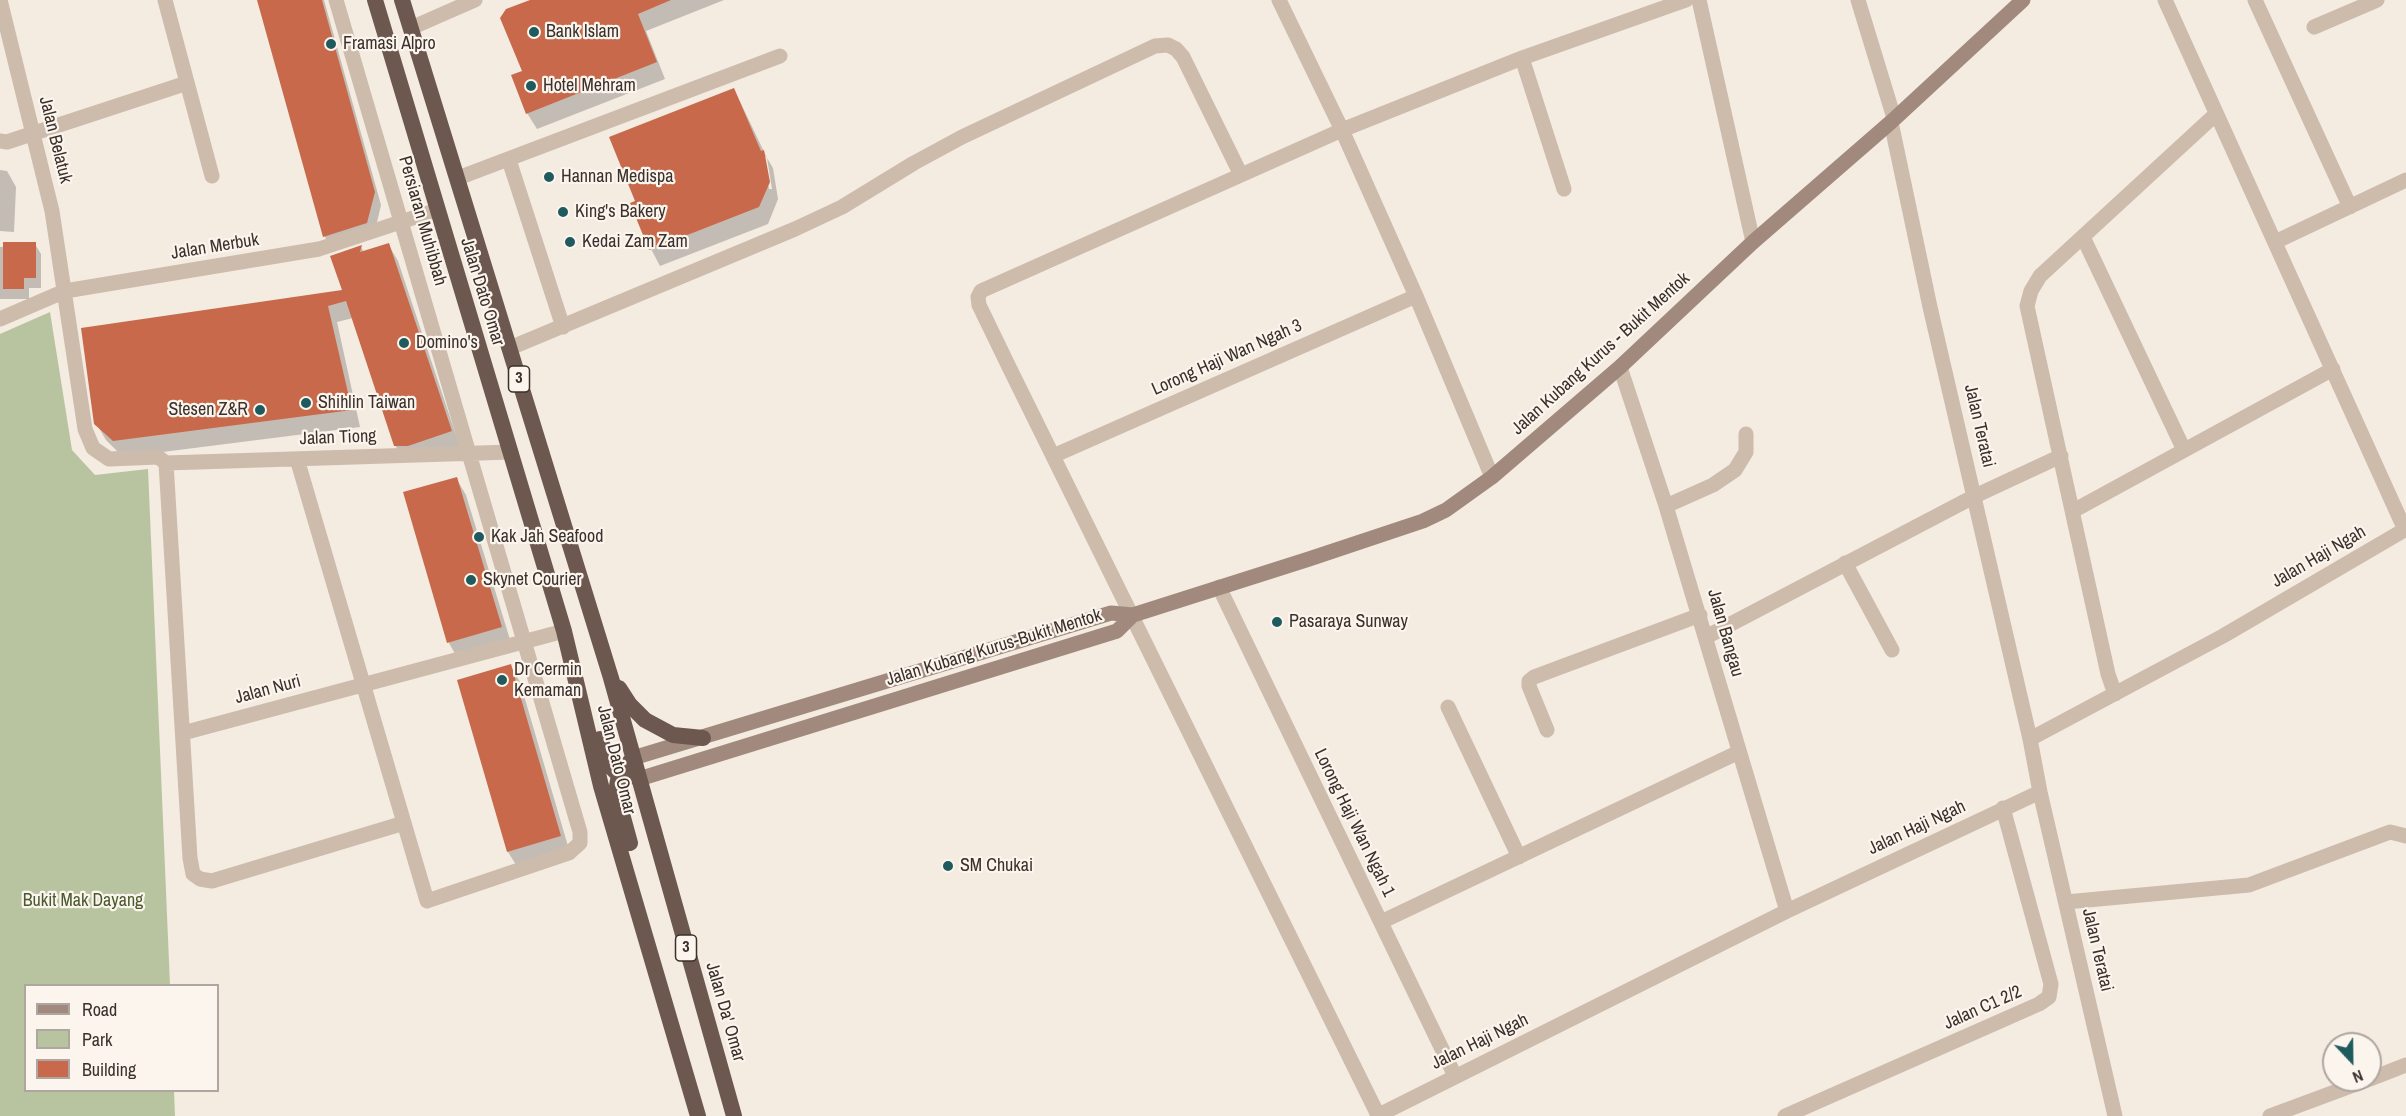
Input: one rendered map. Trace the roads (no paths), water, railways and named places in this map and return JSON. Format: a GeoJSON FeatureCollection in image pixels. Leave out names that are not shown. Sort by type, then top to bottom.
{"type":"FeatureCollection","features":[{"type":"Feature","properties":{"kind":"highway","name":"Jalan Dato Omar"},"geometry":{"type":"LineString","coordinates":[[375,0],[564,631],[602,786],[698,1116]]}},
{"type":"Feature","properties":{"kind":"highway","name":"Jalan Dato Omar"},"geometry":{"type":"LineString","coordinates":[[402,0],[611,678],[639,779]]}},
{"type":"Feature","properties":{"kind":"highway"},"geometry":{"type":"LineString","coordinates":[[564,631],[611,766],[619,775],[639,779]]}},
{"type":"Feature","properties":{"kind":"highway"},"geometry":{"type":"LineString","coordinates":[[611,678],[630,705],[645,720],[673,735],[703,738]]}},
{"type":"Feature","properties":{"kind":"highway"},"geometry":{"type":"LineString","coordinates":[[633,758],[619,775],[618,799],[654,938],[659,961],[659,985]]}},
{"type":"Feature","properties":{"kind":"highway","name":"Jalan Da' Omar"},"geometry":{"type":"LineString","coordinates":[[639,779],[734,1116]]}},
{"type":"Feature","properties":{"kind":"main road","name":"Jalan Kubang Kurus - Bukit Mentok"},"geometry":{"type":"LineString","coordinates":[[1133,615],[1310,559],[1423,521],[1446,510],[1492,477],[1620,367],[1752,242],[1893,120],[2023,0]]}},
{"type":"Feature","properties":{"kind":"main road","name":"Jalan Kubang Kurus-Bukit Mentok"},"geometry":{"type":"LineString","coordinates":[[633,758],[1111,613],[1133,615]]}},
{"type":"Feature","properties":{"kind":"main road","name":"Jalan Kubang Kurus-Bukit Mentok"},"geometry":{"type":"LineString","coordinates":[[639,779],[1117,631],[1133,615]]}},
{"type":"Feature","properties":{"kind":"street","name":"Jalan Belatuk"},"geometry":{"type":"LineString","coordinates":[[0,0],[52,212],[86,429],[93,448],[109,459],[158,457],[166,464]]}},
{"type":"Feature","properties":{"kind":"street"},"geometry":{"type":"LineString","coordinates":[[165,0],[212,176]]}},
{"type":"Feature","properties":{"kind":"street","name":"Persiaran Muhibbah"},"geometry":{"type":"LineString","coordinates":[[336,0],[525,641],[580,832],[580,843],[569,853],[427,901],[404,823]]}},
{"type":"Feature","properties":{"kind":"street"},"geometry":{"type":"LineString","coordinates":[[1278,0],[1342,130],[1416,296],[1492,477]]}},
{"type":"Feature","properties":{"kind":"street"},"geometry":{"type":"LineString","coordinates":[[1377,1116],[979,305],[978,297],[981,291],[1342,130],[1522,58],[1686,0]]}},
{"type":"Feature","properties":{"kind":"street"},"geometry":{"type":"LineString","coordinates":[[1699,0],[1752,242]]}},
{"type":"Feature","properties":{"kind":"street","name":"Jalan Teratai"},"geometry":{"type":"LineString","coordinates":[[1858,0],[1893,120],[1930,307],[2030,739]]}},
{"type":"Feature","properties":{"kind":"street"},"geometry":{"type":"LineString","coordinates":[[2165,0],[2406,529]]}},
{"type":"Feature","properties":{"kind":"street"},"geometry":{"type":"LineString","coordinates":[[2255,0],[2350,207]]}},
{"type":"Feature","properties":{"kind":"street"},"geometry":{"type":"LineString","coordinates":[[2314,27],[2377,0]]}},
{"type":"Feature","properties":{"kind":"street"},"geometry":{"type":"LineString","coordinates":[[411,28],[470,2]]}},
{"type":"Feature","properties":{"kind":"street"},"geometry":{"type":"LineString","coordinates":[[510,348],[795,229],[842,207],[962,137],[1155,46],[1168,45],[1176,49],[1183,57],[1241,175]]}},
{"type":"Feature","properties":{"kind":"street"},"geometry":{"type":"LineString","coordinates":[[458,178],[780,56]]}},
{"type":"Feature","properties":{"kind":"street"},"geometry":{"type":"LineString","coordinates":[[1522,58],[1564,189]]}},
{"type":"Feature","properties":{"kind":"street"},"geometry":{"type":"LineString","coordinates":[[0,141],[7,142],[33,134],[187,83]]}},
{"type":"Feature","properties":{"kind":"street"},"geometry":{"type":"LineString","coordinates":[[2115,694],[2108,674],[2027,306],[2031,291],[2040,276],[2216,114]]}},
{"type":"Feature","properties":{"kind":"street"},"geometry":{"type":"LineString","coordinates":[[509,160],[563,327]]}},
{"type":"Feature","properties":{"kind":"street"},"geometry":{"type":"LineString","coordinates":[[2275,242],[2406,180]]}},
{"type":"Feature","properties":{"kind":"street","name":"Jalan Merbuk"},"geometry":{"type":"LineString","coordinates":[[0,319],[64,291],[319,249],[437,210]]}},
{"type":"Feature","properties":{"kind":"street"},"geometry":{"type":"LineString","coordinates":[[2083,237],[2184,450]]}},
{"type":"Feature","properties":{"kind":"street","name":"Lorong Haji Wan Ngah 3"},"geometry":{"type":"LineString","coordinates":[[1053,456],[1416,296]]}},
{"type":"Feature","properties":{"kind":"street","name":"Jalan Bangau"},"geometry":{"type":"LineString","coordinates":[[1620,367],[1700,615],[1787,911]]}},
{"type":"Feature","properties":{"kind":"street"},"geometry":{"type":"LineString","coordinates":[[2073,511],[2332,369]]}},
{"type":"Feature","properties":{"kind":"street"},"geometry":{"type":"LineString","coordinates":[[1666,506],[1713,485],[1735,470],[1746,452],[1746,434]]}},
{"type":"Feature","properties":{"kind":"street","name":"Jalan Tiong"},"geometry":{"type":"LineString","coordinates":[[166,464],[511,452]]}},
{"type":"Feature","properties":{"kind":"street"},"geometry":{"type":"LineString","coordinates":[[1706,637],[1975,496],[2061,456]]}},
{"type":"Feature","properties":{"kind":"street"},"geometry":{"type":"LineString","coordinates":[[166,464],[190,858],[194,874],[200,879],[212,881],[404,823],[297,459]]}},
{"type":"Feature","properties":{"kind":"street","name":"Jalan Haji Ngah"},"geometry":{"type":"LineString","coordinates":[[2030,739],[2233,630],[2406,529]]}},
{"type":"Feature","properties":{"kind":"street"},"geometry":{"type":"LineString","coordinates":[[1845,563],[1892,650]]}},
{"type":"Feature","properties":{"kind":"street","name":"Lorong Haji Wan Ngah 1"},"geometry":{"type":"LineString","coordinates":[[1219,587],[1455,1076]]}},
{"type":"Feature","properties":{"kind":"street"},"geometry":{"type":"LineString","coordinates":[[1547,730],[1529,686],[1529,681],[1534,677],[1700,615]]}},
{"type":"Feature","properties":{"kind":"street","name":"Jalan Nuri"},"geometry":{"type":"LineString","coordinates":[[183,733],[564,631]]}},
{"type":"Feature","properties":{"kind":"street"},"geometry":{"type":"LineString","coordinates":[[1448,706],[1519,857]]}},
{"type":"Feature","properties":{"kind":"street"},"geometry":{"type":"LineString","coordinates":[[2030,739],[2040,792]]}},
{"type":"Feature","properties":{"kind":"street"},"geometry":{"type":"LineString","coordinates":[[1382,922],[1739,752]]}},
{"type":"Feature","properties":{"kind":"street","name":"Jalan Teratai"},"geometry":{"type":"LineString","coordinates":[[2040,792],[2115,1116]]}},
{"type":"Feature","properties":{"kind":"street","name":"Jalan Haji Ngah"},"geometry":{"type":"LineString","coordinates":[[1377,1116],[1787,911],[2040,792]]}},
{"type":"Feature","properties":{"kind":"street","name":"Jalan C1 2/2"},"geometry":{"type":"LineString","coordinates":[[1785,1116],[2039,1004],[2049,997],[2051,984],[2003,808]]}},
{"type":"Feature","properties":{"kind":"street"},"geometry":{"type":"LineString","coordinates":[[2066,902],[2249,885],[2390,832],[2406,836]]}},
{"type":"Feature","properties":{"kind":"street"},"geometry":{"type":"LineString","coordinates":[[2382,1074],[2406,1065]]}},
{"type":"Feature","properties":{"kind":"street"},"geometry":{"type":"LineString","coordinates":[[2270,1116],[2334,1092]]}},
{"type":"Feature","properties":{"kind":"place","name":"Bank Islam"},"geometry":{"type":"Point","coordinates":[534,32]}},
{"type":"Feature","properties":{"kind":"place","name":"Framasi Alpro"},"geometry":{"type":"Point","coordinates":[331,44]}},
{"type":"Feature","properties":{"kind":"place","name":"Hotel Mehram"},"geometry":{"type":"Point","coordinates":[531,86]}},
{"type":"Feature","properties":{"kind":"place","name":"Hannan Medispa"},"geometry":{"type":"Point","coordinates":[549,177]}},
{"type":"Feature","properties":{"kind":"place","name":"King's Bakery"},"geometry":{"type":"Point","coordinates":[563,212]}},
{"type":"Feature","properties":{"kind":"place","name":"Kedai Zam Zam"},"geometry":{"type":"Point","coordinates":[570,242]}},
{"type":"Feature","properties":{"kind":"place","name":"Domino's"},"geometry":{"type":"Point","coordinates":[404,343]}},
{"type":"Feature","properties":{"kind":"place","name":"Shihlin Taiwan"},"geometry":{"type":"Point","coordinates":[306,403]}},
{"type":"Feature","properties":{"kind":"place","name":"Stesen Z&R"},"geometry":{"type":"Point","coordinates":[260,410]}},
{"type":"Feature","properties":{"kind":"place","name":"Kak Jah Seafood"},"geometry":{"type":"Point","coordinates":[479,537]}},
{"type":"Feature","properties":{"kind":"place","name":"Skynet Courier"},"geometry":{"type":"Point","coordinates":[471,580]}},
{"type":"Feature","properties":{"kind":"place","name":"Pasaraya Sunway"},"geometry":{"type":"Point","coordinates":[1277,622]}},
{"type":"Feature","properties":{"kind":"place","name":"Dr Cermin Kemaman"},"geometry":{"type":"Point","coordinates":[502,680]}},
{"type":"Feature","properties":{"kind":"place","name":"SM Chukai"},"geometry":{"type":"Point","coordinates":[948,866]}},
{"type":"Feature","properties":{"kind":"park label","name":"Bukit Mak Dayang"},"geometry":{"type":"Point","coordinates":[83,901]}}]}
